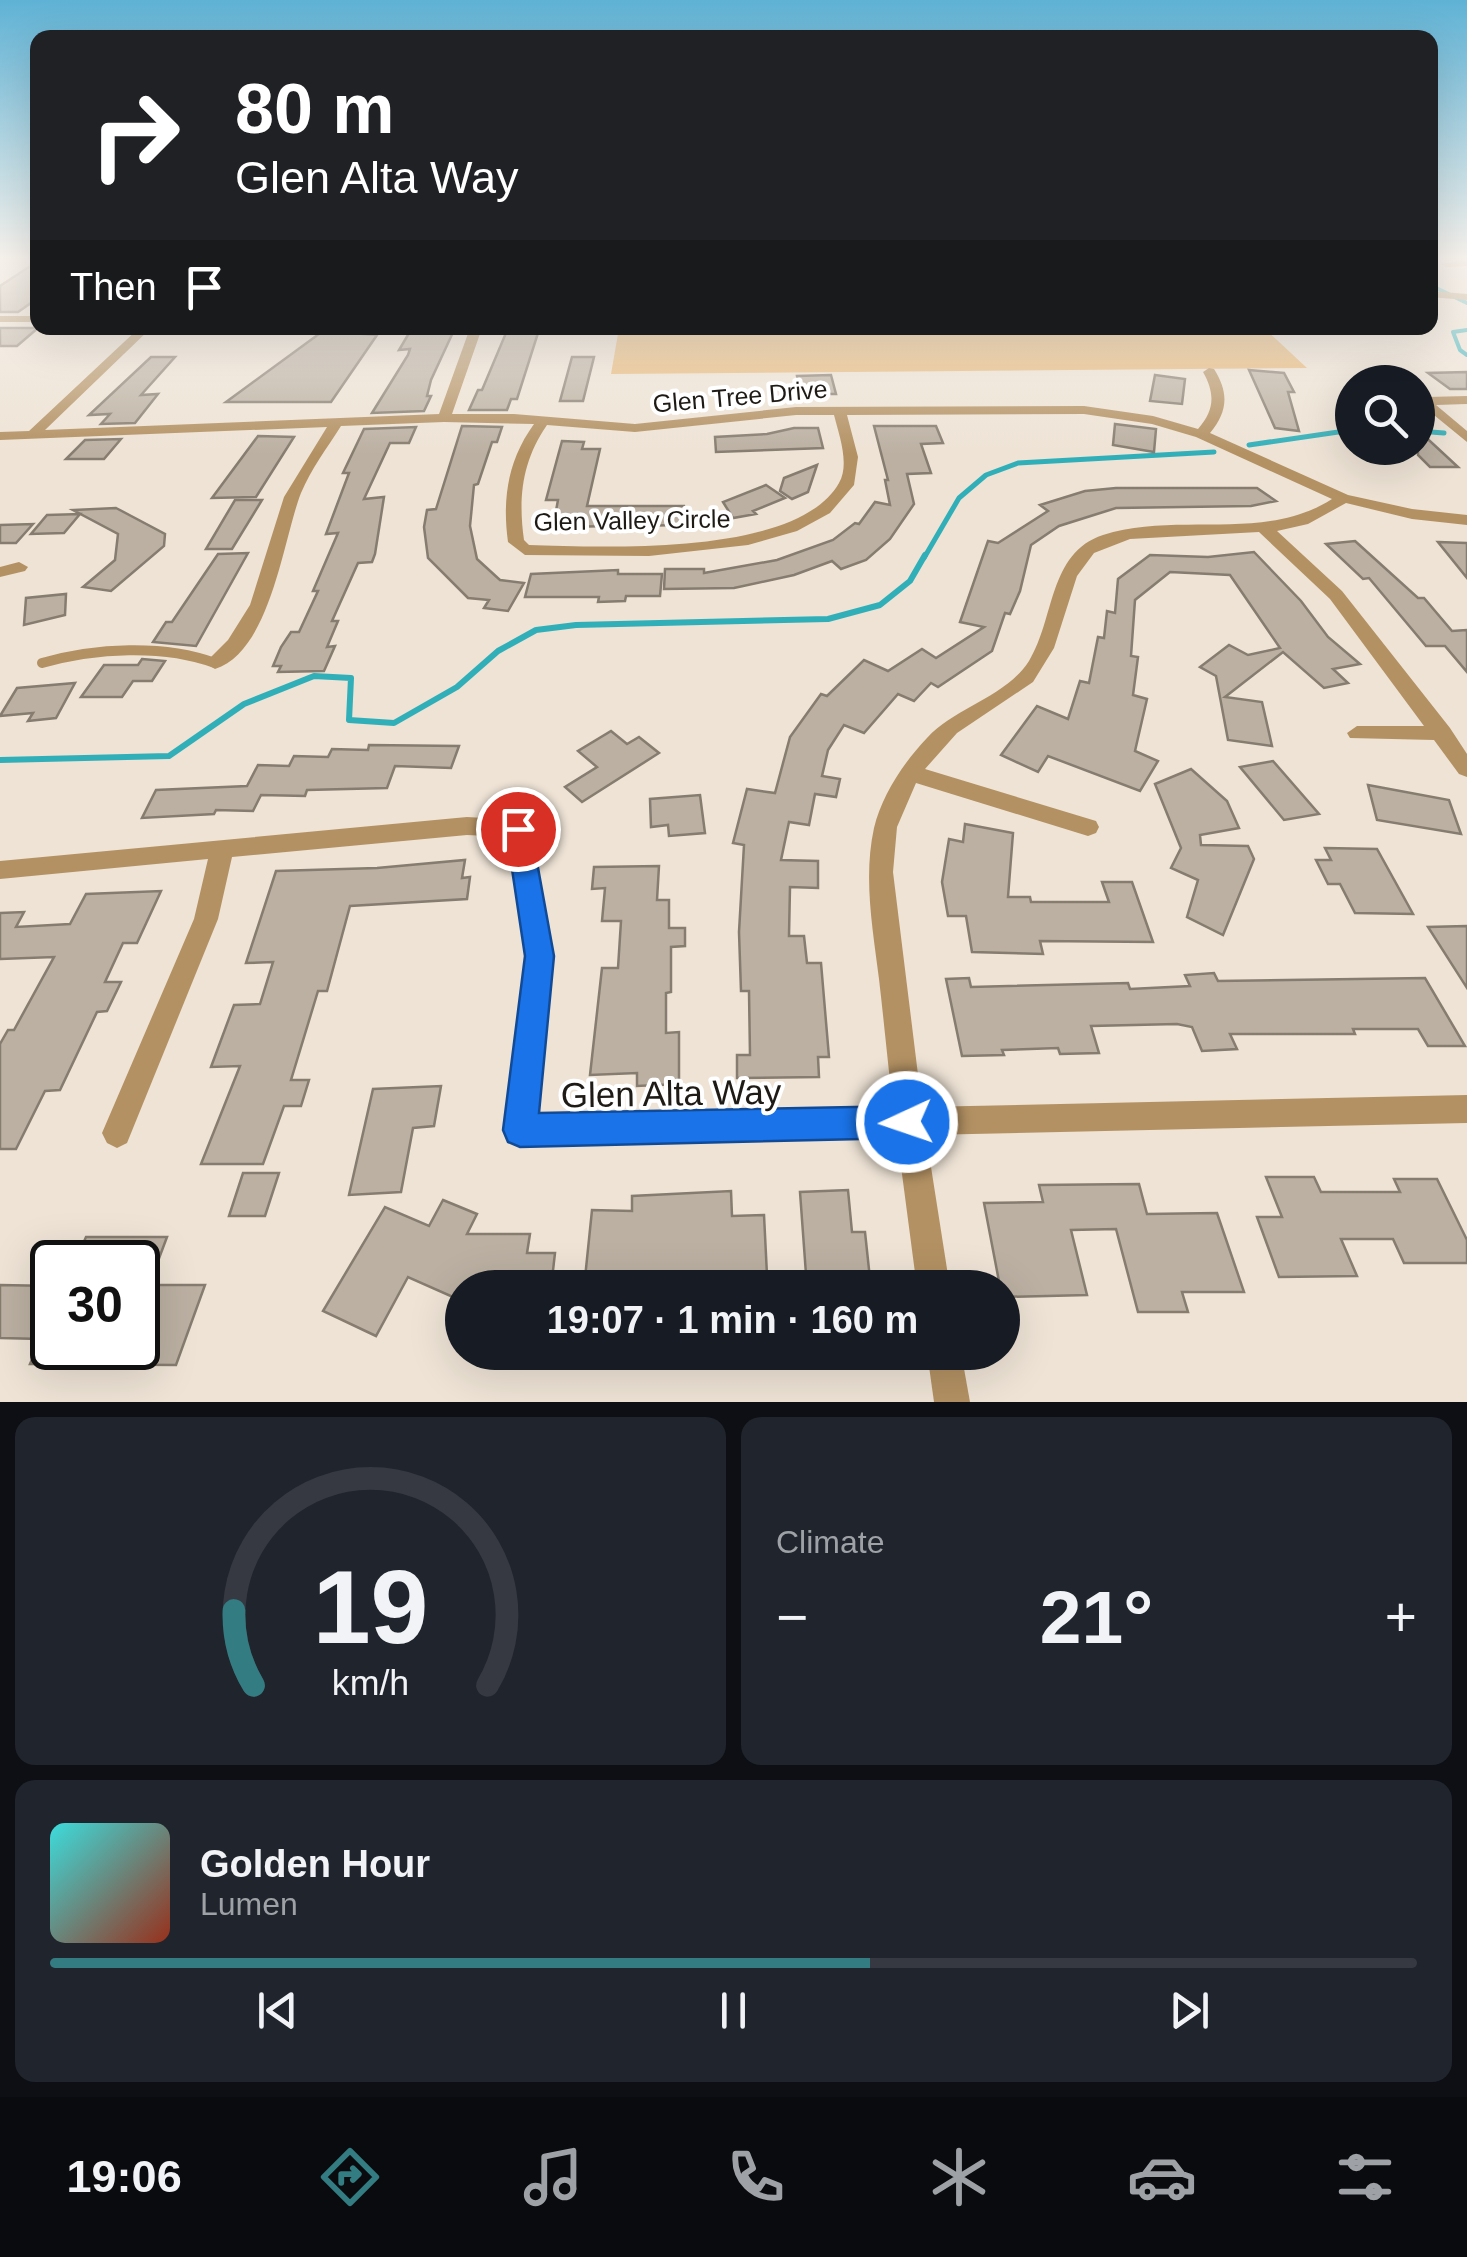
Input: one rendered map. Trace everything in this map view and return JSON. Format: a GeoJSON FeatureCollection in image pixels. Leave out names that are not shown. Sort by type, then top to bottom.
{"type":"FeatureCollection","features":[{"type":"Feature","properties":{"kind":"street"},"geometry":{"type":"LineString","coordinates":[[34,433],[137,335]]}},
{"type":"Feature","properties":{"kind":"street"},"geometry":{"type":"LineString","coordinates":[[444,418],[474,335]]}},
{"type":"Feature","properties":{"kind":"street"},"geometry":{"type":"LineString","coordinates":[[1202,434],[1216,418],[1221,404],[1210,372]]}},
{"type":"Feature","properties":{"kind":"street"},"geometry":{"type":"LineString","coordinates":[[1435,399],[1467,400]]}},
{"type":"Feature","properties":{"kind":"street","name":"Glen Tree Drive"},"geometry":{"type":"LineString","coordinates":[[0,436],[77,436],[240,424],[444,418],[666,428],[760,415],[839,410],[1084,410],[1136,417],[1202,434],[1343,498],[1412,514],[1467,520]]}},
{"type":"Feature","properties":{"kind":"street","name":"Glen Valley Circle"},"geometry":{"type":"LineString","coordinates":[[544,420],[524,451],[510,498],[516,542],[525,550],[713,547],[746,542],[796,526],[837,498],[846,486],[852,464],[839,410]]}},
{"type":"Feature","properties":{"kind":"street"},"geometry":{"type":"LineString","coordinates":[[1435,410],[1467,438]]}},
{"type":"Feature","properties":{"kind":"street"},"geometry":{"type":"LineString","coordinates":[[215,663],[230,650],[268,591],[292,499],[301,477],[336,424]]}},
{"type":"Feature","properties":{"kind":"street"},"geometry":{"type":"LineString","coordinates":[[931,1270],[907,1122],[884,905],[884,858],[893,806],[946,730],[1026,678],[1041,656],[1073,568],[1088,549],[1117,537],[1149,532],[1265,528],[1300,522],[1343,498]]}},
{"type":"Feature","properties":{"kind":"street"},"geometry":{"type":"LineString","coordinates":[[1265,528],[1336,596],[1467,769]]}},
{"type":"Feature","properties":{"kind":"street"},"geometry":{"type":"LineString","coordinates":[[0,572],[19,568]]}},
{"type":"Feature","properties":{"kind":"street"},"geometry":{"type":"LineString","coordinates":[[1356,733],[1443,734]]}},
{"type":"Feature","properties":{"kind":"street"},"geometry":{"type":"LineString","coordinates":[[914,774],[1088,827]]}},
{"type":"Feature","properties":{"kind":"street","name":"Glen Alta Way"},"geometry":{"type":"LineString","coordinates":[[0,870],[467,826],[518,829],[539,956],[520,1130],[1467,1109]]}},
{"type":"Feature","properties":{"kind":"street"},"geometry":{"type":"LineString","coordinates":[[117,1133],[206,919],[222,851]]}},
{"type":"Feature","properties":{"kind":"street"},"geometry":{"type":"LineString","coordinates":[[947,1370],[952,1402]]}},
{"type":"Feature","properties":{"kind":"lane"},"geometry":{"type":"LineString","coordinates":[[42,663],[73,656],[191,654],[215,663]]}},
{"type":"Feature","properties":{"kind":"shaded area"},"geometry":{"type":"Polygon","coordinates":[[[618,335],[1272,335],[1307,368],[611,374],[618,335]]]}},
{"type":"Feature","properties":{"kind":"building"},"geometry":{"type":"Polygon","coordinates":[[[0,328],[30,328],[30,335],[17,346],[0,346],[0,328]]]}},
{"type":"Feature","properties":{"kind":"building"},"geometry":{"type":"Polygon","coordinates":[[[318,335],[377,335],[331,402],[226,402],[318,335]]]}},
{"type":"Feature","properties":{"kind":"building"},"geometry":{"type":"Polygon","coordinates":[[[408,335],[452,335],[431,380],[427,396],[431,396],[424,411],[372,413],[410,349],[399,350],[408,335]]]}},
{"type":"Feature","properties":{"kind":"building"},"geometry":{"type":"Polygon","coordinates":[[[505,335],[537,335],[517,399],[511,399],[507,410],[469,410],[478,390],[482,390],[505,335]]]}},
{"type":"Feature","properties":{"kind":"building"},"geometry":{"type":"Polygon","coordinates":[[[151,357],[175,357],[141,395],[158,394],[135,423],[101,424],[110,414],[89,415],[151,357]]]}},
{"type":"Feature","properties":{"kind":"building"},"geometry":{"type":"Polygon","coordinates":[[[572,357],[594,357],[583,401],[560,401],[572,357]]]}},
{"type":"Feature","properties":{"kind":"building"},"geometry":{"type":"Polygon","coordinates":[[[1249,370],[1284,373],[1294,392],[1288,392],[1299,431],[1275,428],[1249,370]]]}},
{"type":"Feature","properties":{"kind":"building"},"geometry":{"type":"Polygon","coordinates":[[[1467,372],[1467,389],[1450,389],[1435,378],[1435,373],[1467,372]]]}},
{"type":"Feature","properties":{"kind":"building"},"geometry":{"type":"Polygon","coordinates":[[[831,375],[836,394],[800,394],[797,376],[831,375]]]}},
{"type":"Feature","properties":{"kind":"building"},"geometry":{"type":"Polygon","coordinates":[[[1155,375],[1185,379],[1182,404],[1150,401],[1155,375]]]}},
{"type":"Feature","properties":{"kind":"building"},"geometry":{"type":"Polygon","coordinates":[[[1115,424],[1156,429],[1154,452],[1113,445],[1115,424]]]}},
{"type":"Feature","properties":{"kind":"building"},"geometry":{"type":"Polygon","coordinates":[[[462,426],[502,427],[497,442],[492,442],[478,484],[474,485],[470,526],[477,559],[500,580],[524,583],[508,611],[484,608],[489,600],[468,598],[428,558],[424,527],[427,510],[436,509],[462,426]]]}},
{"type":"Feature","properties":{"kind":"building"},"geometry":{"type":"Polygon","coordinates":[[[874,426],[936,426],[943,443],[921,444],[931,473],[907,474],[914,504],[890,539],[866,560],[841,569],[832,561],[794,575],[734,588],[664,589],[665,569],[704,569],[704,573],[777,560],[833,540],[859,524],[875,502],[890,505],[888,480],[874,426]]]}},
{"type":"Feature","properties":{"kind":"building"},"geometry":{"type":"Polygon","coordinates":[[[416,427],[409,443],[390,443],[364,499],[384,497],[375,554],[372,562],[358,563],[332,621],[338,621],[327,647],[335,646],[324,671],[278,672],[281,666],[273,666],[281,647],[291,632],[299,632],[318,591],[313,591],[338,533],[326,534],[349,473],[343,473],[364,429],[416,427]]]}},
{"type":"Feature","properties":{"kind":"building"},"geometry":{"type":"Polygon","coordinates":[[[818,428],[823,448],[716,452],[715,437],[818,428]]]}},
{"type":"Feature","properties":{"kind":"building"},"geometry":{"type":"Polygon","coordinates":[[[258,436],[294,437],[256,497],[212,498],[258,436]]]}},
{"type":"Feature","properties":{"kind":"building"},"geometry":{"type":"Polygon","coordinates":[[[121,439],[104,459],[66,459],[85,440],[121,439]]]}},
{"type":"Feature","properties":{"kind":"building"},"geometry":{"type":"Polygon","coordinates":[[[562,441],[584,442],[582,449],[600,449],[587,506],[684,506],[687,525],[553,527],[558,500],[546,500],[562,441]]]}},
{"type":"Feature","properties":{"kind":"building"},"geometry":{"type":"Polygon","coordinates":[[[1435,446],[1458,467],[1430,467],[1435,465],[1435,446]]]}},
{"type":"Feature","properties":{"kind":"building"},"geometry":{"type":"Polygon","coordinates":[[[817,465],[808,492],[792,499],[780,491],[784,478],[817,465]]]}},
{"type":"Feature","properties":{"kind":"building"},"geometry":{"type":"Polygon","coordinates":[[[766,485],[785,498],[753,511],[756,514],[733,518],[723,502],[766,485]]]}},
{"type":"Feature","properties":{"kind":"building"},"geometry":{"type":"Polygon","coordinates":[[[1257,488],[1276,501],[1251,506],[1116,508],[1059,526],[1031,545],[1020,591],[1010,614],[1005,613],[992,651],[938,687],[931,683],[914,701],[898,694],[864,733],[844,725],[828,750],[822,776],[840,779],[836,797],[815,794],[809,825],[789,822],[781,860],[818,861],[818,888],[790,887],[789,936],[804,936],[807,963],[821,963],[829,1057],[818,1057],[819,1077],[737,1078],[737,1055],[750,1055],[749,991],[741,991],[739,932],[744,845],[733,843],[747,789],[775,793],[790,737],[821,694],[827,696],[864,660],[888,671],[922,649],[936,658],[984,627],[960,622],[988,541],[998,543],[1048,511],[1040,505],[1085,491],[1257,488]]]}},
{"type":"Feature","properties":{"kind":"building"},"geometry":{"type":"Polygon","coordinates":[[[235,500],[262,500],[232,549],[206,549],[235,500]]]}},
{"type":"Feature","properties":{"kind":"building"},"geometry":{"type":"Polygon","coordinates":[[[116,508],[165,534],[164,546],[111,591],[83,587],[115,560],[118,534],[73,510],[116,508]]]}},
{"type":"Feature","properties":{"kind":"building"},"geometry":{"type":"Polygon","coordinates":[[[80,514],[64,533],[31,534],[47,515],[80,514]]]}},
{"type":"Feature","properties":{"kind":"building"},"geometry":{"type":"Polygon","coordinates":[[[33,524],[16,543],[0,543],[0,525],[33,524]]]}},
{"type":"Feature","properties":{"kind":"building"},"geometry":{"type":"Polygon","coordinates":[[[1355,541],[1418,598],[1424,598],[1452,631],[1467,630],[1467,672],[1445,646],[1426,646],[1369,578],[1363,579],[1326,544],[1355,541]]]}},
{"type":"Feature","properties":{"kind":"building"},"geometry":{"type":"Polygon","coordinates":[[[1438,542],[1467,543],[1467,578],[1438,542]]]}},
{"type":"Feature","properties":{"kind":"building"},"geometry":{"type":"Polygon","coordinates":[[[1254,552],[1301,601],[1328,637],[1360,664],[1333,669],[1348,683],[1324,688],[1283,652],[1225,697],[1262,702],[1272,746],[1228,740],[1216,676],[1200,667],[1229,645],[1248,655],[1280,648],[1230,575],[1170,572],[1135,600],[1131,656],[1138,657],[1133,695],[1147,699],[1135,751],[1158,761],[1140,791],[1048,756],[1038,772],[1001,755],[1037,706],[1068,719],[1080,681],[1089,683],[1098,637],[1104,638],[1107,611],[1115,613],[1118,579],[1150,555],[1208,557],[1254,552]]]}},
{"type":"Feature","properties":{"kind":"building"},"geometry":{"type":"Polygon","coordinates":[[[248,553],[196,646],[153,642],[166,622],[172,622],[218,554],[248,553]]]}},
{"type":"Feature","properties":{"kind":"building"},"geometry":{"type":"Polygon","coordinates":[[[618,570],[618,574],[662,574],[660,596],[626,596],[625,601],[598,602],[599,597],[525,597],[531,574],[618,570]]]}},
{"type":"Feature","properties":{"kind":"building"},"geometry":{"type":"Polygon","coordinates":[[[66,594],[65,615],[24,625],[26,598],[66,594]]]}},
{"type":"Feature","properties":{"kind":"building"},"geometry":{"type":"Polygon","coordinates":[[[142,659],[165,661],[152,681],[133,681],[122,697],[81,697],[104,665],[138,665],[142,659]]]}},
{"type":"Feature","properties":{"kind":"building"},"geometry":{"type":"Polygon","coordinates":[[[75,683],[56,718],[28,721],[33,713],[0,716],[17,688],[75,683]]]}},
{"type":"Feature","properties":{"kind":"building"},"geometry":{"type":"Polygon","coordinates":[[[611,731],[627,744],[639,737],[659,753],[582,802],[565,787],[597,767],[578,751],[611,731]]]}},
{"type":"Feature","properties":{"kind":"building"},"geometry":{"type":"Polygon","coordinates":[[[369,745],[459,746],[451,768],[395,766],[387,788],[307,790],[305,796],[261,795],[253,811],[216,810],[214,814],[142,818],[156,790],[247,786],[258,765],[289,766],[294,756],[328,757],[332,749],[368,750],[369,745]]]}},
{"type":"Feature","properties":{"kind":"building"},"geometry":{"type":"Polygon","coordinates":[[[1273,761],[1319,814],[1284,820],[1240,767],[1273,761]]]}},
{"type":"Feature","properties":{"kind":"building"},"geometry":{"type":"Polygon","coordinates":[[[1191,769],[1227,801],[1239,828],[1200,835],[1201,845],[1248,846],[1254,859],[1223,935],[1187,917],[1198,880],[1171,868],[1181,848],[1155,784],[1191,769]]]}},
{"type":"Feature","properties":{"kind":"building"},"geometry":{"type":"Polygon","coordinates":[[[1368,785],[1449,800],[1461,834],[1377,820],[1368,785]]]}},
{"type":"Feature","properties":{"kind":"building"},"geometry":{"type":"Polygon","coordinates":[[[700,795],[705,833],[669,836],[668,825],[651,827],[650,799],[700,795]]]}},
{"type":"Feature","properties":{"kind":"building"},"geometry":{"type":"Polygon","coordinates":[[[965,824],[1013,833],[1008,897],[1030,897],[1031,902],[1109,902],[1102,882],[1132,882],[1153,942],[1040,941],[1043,954],[972,952],[966,916],[948,916],[942,882],[949,839],[963,842],[965,824]]]}},
{"type":"Feature","properties":{"kind":"building"},"geometry":{"type":"Polygon","coordinates":[[[1325,848],[1377,849],[1413,914],[1355,913],[1340,884],[1328,884],[1316,860],[1331,860],[1325,848]]]}},
{"type":"Feature","properties":{"kind":"building"},"geometry":{"type":"Polygon","coordinates":[[[465,860],[462,878],[470,877],[467,899],[350,906],[327,991],[318,991],[291,1080],[309,1080],[301,1106],[284,1106],[263,1164],[201,1164],[240,1066],[211,1067],[234,1005],[260,1004],[273,962],[246,963],[276,871],[465,860]]]}},
{"type":"Feature","properties":{"kind":"building"},"geometry":{"type":"Polygon","coordinates":[[[659,866],[657,900],[669,900],[669,928],[685,928],[685,946],[671,947],[671,992],[666,993],[666,1033],[679,1032],[679,1084],[637,1086],[637,1073],[590,1075],[602,968],[618,968],[621,921],[602,921],[605,888],[592,889],[594,867],[659,866]]]}},
{"type":"Feature","properties":{"kind":"building"},"geometry":{"type":"Polygon","coordinates":[[[161,891],[137,943],[123,943],[105,982],[121,982],[107,1011],[97,1012],[60,1090],[45,1091],[16,1149],[0,1149],[0,1044],[8,1030],[14,1030],[54,957],[0,959],[0,913],[24,912],[16,927],[70,924],[86,894],[161,891]]]}},
{"type":"Feature","properties":{"kind":"building"},"geometry":{"type":"Polygon","coordinates":[[[1467,926],[1467,988],[1428,927],[1467,926]]]}},
{"type":"Feature","properties":{"kind":"building"},"geometry":{"type":"Polygon","coordinates":[[[1214,973],[1218,981],[1425,978],[1465,1046],[1428,1046],[1418,1029],[1353,1029],[1355,1034],[1230,1034],[1237,1049],[1202,1051],[1192,1027],[1177,1024],[1091,1026],[1099,1053],[1060,1054],[1058,1048],[962,1056],[946,979],[969,978],[971,987],[1128,983],[1130,989],[1190,986],[1185,975],[1214,973]]]}},
{"type":"Feature","properties":{"kind":"building"},"geometry":{"type":"Polygon","coordinates":[[[441,1086],[434,1126],[413,1128],[401,1192],[349,1195],[373,1089],[441,1086]]]}},
{"type":"Feature","properties":{"kind":"building"},"geometry":{"type":"Polygon","coordinates":[[[243,1173],[279,1173],[265,1216],[229,1216],[243,1173]]]}},
{"type":"Feature","properties":{"kind":"building"},"geometry":{"type":"Polygon","coordinates":[[[1266,1177],[1314,1177],[1321,1192],[1400,1192],[1394,1179],[1437,1179],[1467,1240],[1467,1263],[1404,1263],[1393,1239],[1341,1239],[1357,1276],[1279,1277],[1257,1217],[1282,1217],[1266,1177]]]}},
{"type":"Feature","properties":{"kind":"building"},"geometry":{"type":"Polygon","coordinates":[[[1139,1184],[1147,1214],[1217,1213],[1244,1292],[1182,1292],[1188,1312],[1138,1312],[1116,1229],[1071,1230],[1087,1295],[1020,1297],[1020,1270],[997,1270],[984,1203],[1043,1202],[1039,1185],[1139,1184]]]}},
{"type":"Feature","properties":{"kind":"building"},"geometry":{"type":"Polygon","coordinates":[[[848,1190],[852,1232],[865,1232],[869,1270],[806,1270],[800,1192],[848,1190]]]}},
{"type":"Feature","properties":{"kind":"building"},"geometry":{"type":"Polygon","coordinates":[[[731,1191],[732,1216],[764,1215],[767,1270],[586,1270],[592,1210],[632,1211],[632,1196],[731,1191]]]}},
{"type":"Feature","properties":{"kind":"building"},"geometry":{"type":"Polygon","coordinates":[[[443,1200],[477,1214],[467,1234],[530,1234],[527,1253],[555,1253],[553,1270],[445,1270],[445,1293],[408,1277],[376,1336],[323,1311],[385,1207],[429,1226],[443,1200]]]}},
{"type":"Feature","properties":{"kind":"building"},"geometry":{"type":"Polygon","coordinates":[[[167,1237],[160,1256],[160,1240],[85,1240],[167,1237]]]}},
{"type":"Feature","properties":{"kind":"building"},"geometry":{"type":"Polygon","coordinates":[[[0,1285],[30,1286],[30,1339],[0,1338],[0,1285]]]}},
{"type":"Feature","properties":{"kind":"building"},"geometry":{"type":"Polygon","coordinates":[[[160,1285],[205,1285],[176,1365],[160,1365],[160,1285]]]}},
{"type":"Feature","properties":{"kind":"waterway"},"geometry":{"type":"LineString","coordinates":[[1467,330],[1453,332],[1460,350],[1467,355]]}},
{"type":"Feature","properties":{"kind":"waterway"},"geometry":{"type":"LineString","coordinates":[[1249,445],[1335,432]]}},
{"type":"Feature","properties":{"kind":"waterway"},"geometry":{"type":"LineString","coordinates":[[1435,432],[1444,433]]}},
{"type":"Feature","properties":{"kind":"waterway"},"geometry":{"type":"LineString","coordinates":[[924,558],[959,498],[986,475],[1018,463],[1214,452]]}},
{"type":"Feature","properties":{"kind":"waterway"},"geometry":{"type":"LineString","coordinates":[[0,760],[169,756],[244,704],[314,676],[351,678],[349,720],[394,723],[457,687],[498,651],[536,630],[576,625],[828,619],[880,605],[910,581],[925,555]]}},
{"type":"Feature","properties":{"kind":"route"},"geometry":{"type":"LineString","coordinates":[[518,829],[539,956],[520,1130],[907,1122]]}}]}
